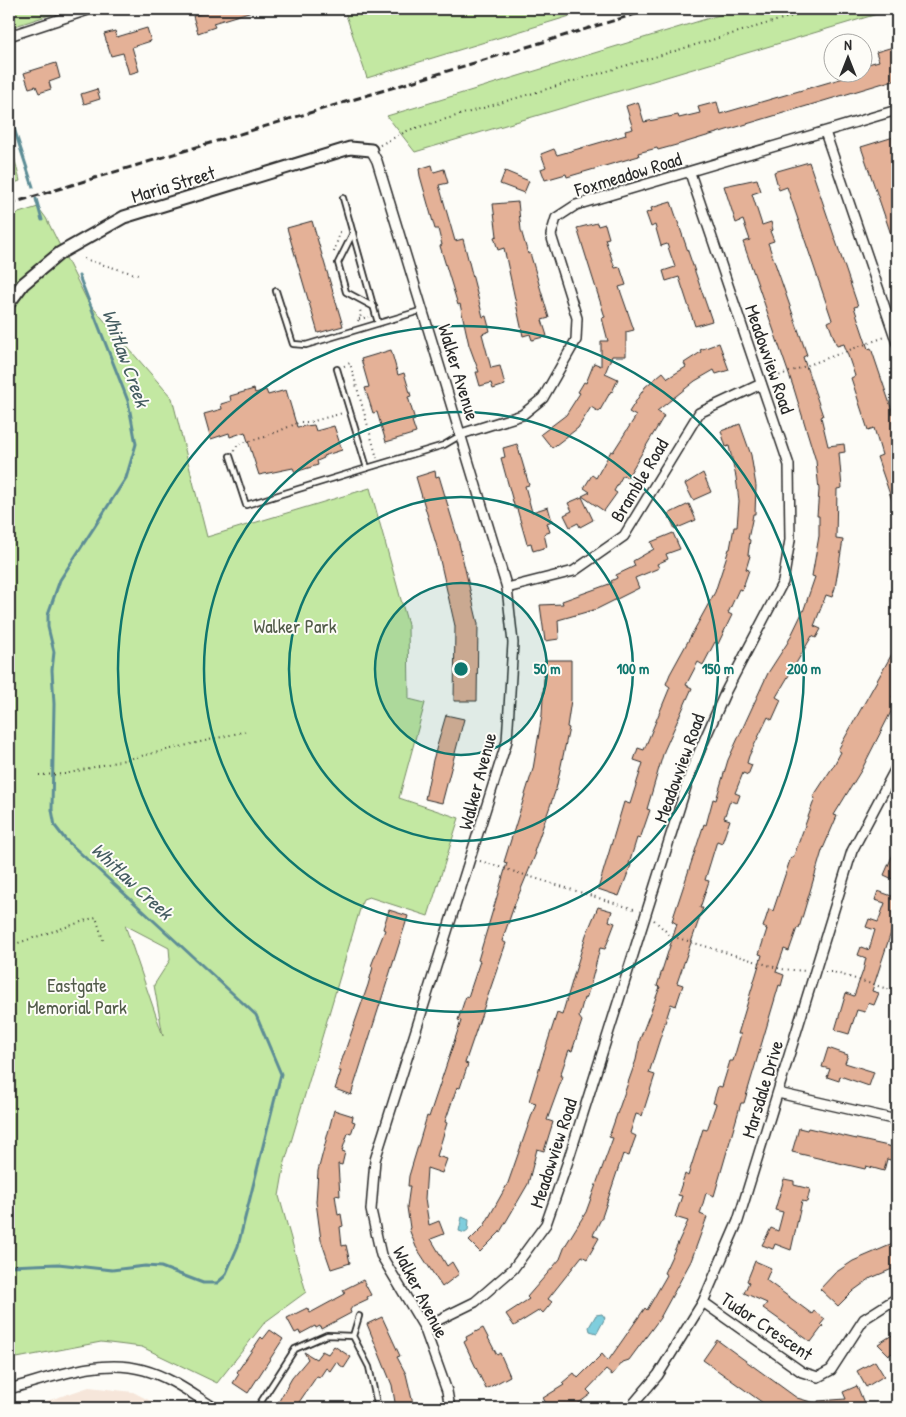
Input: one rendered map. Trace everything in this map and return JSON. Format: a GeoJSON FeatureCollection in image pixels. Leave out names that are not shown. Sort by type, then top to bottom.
{"type":"FeatureCollection","features":[{"type":"Feature","properties":{"kind":"street"},"geometry":{"type":"LineString","coordinates":[[9,36],[91,9]]}},
{"type":"Feature","properties":{"kind":"street","name":"Foxmeadow Road"},"geometry":{"type":"LineString","coordinates":[[461,434],[522,415],[543,398],[576,340],[577,318],[551,235],[556,218],[576,205],[897,110]]}},
{"type":"Feature","properties":{"kind":"street"},"geometry":{"type":"LineString","coordinates":[[826,132],[896,339]]}},
{"type":"Feature","properties":{"kind":"street","name":"Maria Street"},"geometry":{"type":"LineString","coordinates":[[9,303],[23,284],[60,253],[124,217],[350,148],[371,150]]}},
{"type":"Feature","properties":{"kind":"street","name":"Walker Avenue"},"geometry":{"type":"LineString","coordinates":[[371,150],[377,161],[424,310],[507,588],[512,643],[507,741],[472,858],[375,1160],[371,1210],[382,1255],[424,1327],[447,1391],[450,1408]]}},
{"type":"Feature","properties":{"kind":"street","name":"Meadowview Road"},"geometry":{"type":"LineString","coordinates":[[424,1327],[475,1302],[513,1269],[546,1224],[692,768],[726,692],[783,582],[790,540],[789,466],[690,172]]}},
{"type":"Feature","properties":{"kind":"street","name":"Bramble Road"},"geometry":{"type":"LineString","coordinates":[[507,588],[574,572],[624,536],[700,413],[761,384]]}},
{"type":"Feature","properties":{"kind":"street","name":"Marsdale Drive"},"geometry":{"type":"LineString","coordinates":[[630,1408],[658,1376],[703,1302],[738,1221],[852,851],[897,766]]}},
{"type":"Feature","properties":{"kind":"street"},"geometry":{"type":"LineString","coordinates":[[778,1094],[897,1120]]}},
{"type":"Feature","properties":{"kind":"street","name":"Tudor Crescent"},"geometry":{"type":"LineString","coordinates":[[703,1302],[802,1372],[818,1377],[832,1370],[864,1319],[897,1298]]}},
{"type":"Feature","properties":{"kind":"street"},"geometry":{"type":"LineString","coordinates":[[9,1389],[106,1365],[143,1369],[178,1384],[215,1408]]}},
{"type":"Feature","properties":{"kind":"lane"},"geometry":{"type":"LineString","coordinates":[[343,198],[378,323]]}},
{"type":"Feature","properties":{"kind":"lane"},"geometry":{"type":"LineString","coordinates":[[352,231],[338,263],[346,292],[374,307]]}},
{"type":"Feature","properties":{"kind":"lane"},"geometry":{"type":"LineString","coordinates":[[276,291],[293,344],[306,345],[424,310]]}},
{"type":"Feature","properties":{"kind":"lane"},"geometry":{"type":"LineString","coordinates":[[337,369],[367,468]]}},
{"type":"Feature","properties":{"kind":"lane"},"geometry":{"type":"LineString","coordinates":[[230,456],[246,505],[444,445],[461,434]]}},
{"type":"Feature","properties":{"kind":"lane"},"geometry":{"type":"LineString","coordinates":[[359,1316],[352,1336],[369,1367],[378,1408]]}},
{"type":"Feature","properties":{"kind":"lane"},"geometry":{"type":"LineString","coordinates":[[257,1408],[295,1349],[327,1335],[352,1336]]}},
{"type":"Feature","properties":{"kind":"path"},"geometry":{"type":"LineString","coordinates":[[371,150],[409,130],[816,9]]}},
{"type":"Feature","properties":{"kind":"path"},"geometry":{"type":"LineString","coordinates":[[333,255],[340,232],[352,231]]}},
{"type":"Feature","properties":{"kind":"path"},"geometry":{"type":"LineString","coordinates":[[84,259],[138,275]]}},
{"type":"Feature","properties":{"kind":"path"},"geometry":{"type":"LineString","coordinates":[[357,323],[361,315],[359,307]]}},
{"type":"Feature","properties":{"kind":"path"},"geometry":{"type":"LineString","coordinates":[[761,384],[778,375],[896,339]]}},
{"type":"Feature","properties":{"kind":"path"},"geometry":{"type":"LineString","coordinates":[[337,369],[350,363],[379,465]]}},
{"type":"Feature","properties":{"kind":"path"},"geometry":{"type":"LineString","coordinates":[[230,456],[238,444],[265,437],[300,422],[310,422],[350,411]]}},
{"type":"Feature","properties":{"kind":"path"},"geometry":{"type":"LineString","coordinates":[[38,775],[65,774],[247,731]]}},
{"type":"Feature","properties":{"kind":"path"},"geometry":{"type":"LineString","coordinates":[[472,858],[647,913],[671,936],[781,969],[833,972],[897,992]]}},
{"type":"Feature","properties":{"kind":"path"},"geometry":{"type":"LineString","coordinates":[[9,946],[96,917],[103,940]]}},
{"type":"Feature","properties":{"kind":"shaded area"},"geometry":{"type":"Polygon","coordinates":[[[89,1387],[133,1392],[164,1408],[36,1408],[35,1405],[89,1387]]]}},
{"type":"Feature","properties":{"kind":"green space"},"geometry":{"type":"Polygon","coordinates":[[[9,9],[68,9],[9,28],[9,9]]]}},
{"type":"Feature","properties":{"kind":"green space"},"geometry":{"type":"Polygon","coordinates":[[[344,9],[593,9],[367,78],[344,9]]]}},
{"type":"Feature","properties":{"kind":"green space"},"geometry":{"type":"Polygon","coordinates":[[[739,9],[894,9],[415,152],[387,116],[739,9]]]}},
{"type":"Feature","properties":{"kind":"green space"},"geometry":{"type":"Polygon","coordinates":[[[9,136],[20,181],[9,185],[9,136]]]}},
{"type":"Feature","properties":{"kind":"green space"},"geometry":{"type":"Polygon","coordinates":[[[38,207],[46,218],[88,302],[172,398],[207,537],[370,488],[408,625],[409,699],[425,703],[399,798],[459,818],[428,916],[369,897],[363,899],[285,1162],[279,1196],[306,1292],[265,1322],[217,1383],[142,1347],[101,1342],[17,1358],[9,1336],[9,216],[38,207]],[[125,925],[163,1036],[154,985],[170,960],[169,948],[125,925]]]}},
{"type":"Feature","properties":{"kind":"water"},"geometry":{"type":"Polygon","coordinates":[[[462,1217],[469,1220],[468,1231],[465,1233],[459,1231],[462,1217]]]}},
{"type":"Feature","properties":{"kind":"water"},"geometry":{"type":"Polygon","coordinates":[[[602,1314],[605,1318],[597,1333],[590,1331],[589,1327],[596,1315],[602,1314]]]}},
{"type":"Feature","properties":{"kind":"building"},"geometry":{"type":"Polygon","coordinates":[[[216,9],[251,9],[252,11],[213,23],[215,27],[198,33],[193,16],[216,9]]]}},
{"type":"Feature","properties":{"kind":"building"},"geometry":{"type":"Polygon","coordinates":[[[147,28],[151,41],[132,47],[139,71],[129,74],[123,53],[111,56],[104,34],[115,31],[117,37],[147,28]]]}},
{"type":"Feature","properties":{"kind":"building"},"geometry":{"type":"Polygon","coordinates":[[[893,47],[897,59],[897,79],[680,144],[638,153],[639,156],[567,177],[566,174],[545,180],[541,169],[546,167],[541,154],[554,149],[557,155],[626,135],[625,131],[633,129],[626,106],[638,102],[644,122],[678,115],[679,118],[700,113],[698,107],[717,102],[720,114],[830,82],[874,82],[874,62],[879,61],[876,52],[893,47]]]}},
{"type":"Feature","properties":{"kind":"building"},"geometry":{"type":"Polygon","coordinates":[[[56,63],[60,78],[49,82],[51,89],[39,93],[36,86],[29,88],[24,73],[56,63]]]}},
{"type":"Feature","properties":{"kind":"building"},"geometry":{"type":"Polygon","coordinates":[[[97,89],[100,99],[84,104],[81,94],[97,89]]]}},
{"type":"Feature","properties":{"kind":"building"},"geometry":{"type":"Polygon","coordinates":[[[897,136],[897,154],[894,155],[897,165],[897,245],[895,246],[861,147],[897,136]]]}},
{"type":"Feature","properties":{"kind":"building"},"geometry":{"type":"Polygon","coordinates":[[[809,162],[858,306],[854,307],[868,349],[871,348],[897,425],[897,509],[895,509],[877,457],[882,455],[874,428],[868,430],[851,378],[855,376],[844,344],[837,346],[828,322],[832,320],[787,187],[779,190],[774,172],[809,162]]]}},
{"type":"Feature","properties":{"kind":"building"},"geometry":{"type":"Polygon","coordinates":[[[432,165],[434,172],[444,169],[448,183],[439,185],[455,241],[463,239],[483,317],[486,316],[490,331],[482,334],[491,368],[500,366],[505,385],[493,389],[491,383],[480,386],[476,372],[479,372],[469,345],[460,304],[458,305],[440,246],[442,245],[438,229],[435,229],[420,176],[419,169],[432,165]]]}},
{"type":"Feature","properties":{"kind":"building"},"geometry":{"type":"Polygon","coordinates":[[[505,171],[529,181],[524,193],[500,184],[505,171]]]}},
{"type":"Feature","properties":{"kind":"building"},"geometry":{"type":"Polygon","coordinates":[[[757,179],[761,191],[752,194],[762,225],[771,222],[773,230],[770,231],[774,241],[768,243],[807,355],[803,357],[823,416],[821,417],[828,446],[844,444],[845,452],[839,453],[842,488],[837,489],[836,539],[843,540],[835,588],[832,597],[826,595],[814,626],[821,629],[816,638],[812,636],[776,697],[781,700],[772,720],[768,717],[749,756],[747,763],[752,765],[748,775],[743,773],[735,793],[740,795],[737,803],[730,801],[724,818],[730,820],[722,843],[717,841],[705,880],[709,881],[700,908],[703,908],[677,983],[683,985],[676,1006],[671,1004],[649,1073],[655,1075],[642,1116],[636,1114],[630,1133],[636,1136],[629,1156],[623,1154],[602,1217],[593,1235],[599,1238],[587,1259],[582,1256],[548,1299],[552,1302],[543,1313],[540,1310],[514,1326],[506,1314],[529,1299],[527,1297],[560,1259],[565,1246],[586,1212],[613,1138],[609,1137],[636,1060],[640,1039],[660,987],[657,986],[677,924],[672,921],[704,824],[706,825],[713,799],[716,800],[728,760],[768,673],[788,642],[804,609],[815,577],[812,576],[819,536],[819,516],[817,516],[819,490],[816,461],[794,389],[743,242],[750,240],[743,220],[736,223],[724,186],[757,179]]]}},
{"type":"Feature","properties":{"kind":"building"},"geometry":{"type":"Polygon","coordinates":[[[518,202],[521,230],[528,254],[530,253],[549,318],[542,320],[547,336],[532,340],[530,334],[523,336],[504,248],[498,250],[494,237],[497,236],[493,204],[518,202]]]}},
{"type":"Feature","properties":{"kind":"building"},"geometry":{"type":"Polygon","coordinates":[[[671,202],[712,321],[695,326],[679,277],[666,281],[663,271],[675,267],[667,244],[661,246],[655,225],[651,227],[646,213],[652,211],[651,208],[671,202]]]}},
{"type":"Feature","properties":{"kind":"building"},"geometry":{"type":"Polygon","coordinates":[[[312,221],[343,326],[318,333],[287,228],[312,221]]]}},
{"type":"Feature","properties":{"kind":"building"},"geometry":{"type":"Polygon","coordinates":[[[597,223],[598,226],[605,224],[609,238],[605,239],[615,268],[620,267],[626,285],[619,287],[634,330],[626,332],[626,356],[612,356],[605,373],[618,379],[599,412],[591,407],[578,428],[552,448],[541,434],[566,415],[580,393],[578,392],[584,382],[586,383],[594,363],[601,366],[601,341],[608,341],[602,318],[605,317],[577,228],[597,223]]]}},
{"type":"Feature","properties":{"kind":"building"},"geometry":{"type":"Polygon","coordinates":[[[719,343],[729,370],[716,374],[714,370],[695,381],[657,411],[664,416],[627,478],[623,475],[614,491],[617,493],[604,511],[582,496],[590,492],[584,488],[592,475],[596,478],[611,451],[613,452],[636,416],[629,412],[645,387],[663,372],[668,378],[686,367],[684,363],[701,352],[700,350],[719,343]]]}},
{"type":"Feature","properties":{"kind":"building"},"geometry":{"type":"Polygon","coordinates":[[[391,350],[398,375],[404,373],[411,396],[408,397],[415,420],[412,421],[416,433],[386,442],[377,412],[373,413],[365,388],[369,387],[361,359],[391,350]]]}},
{"type":"Feature","properties":{"kind":"building"},"geometry":{"type":"Polygon","coordinates":[[[254,389],[255,393],[266,390],[268,395],[286,390],[297,427],[314,425],[316,431],[334,426],[342,450],[323,456],[324,458],[317,461],[318,465],[295,472],[293,468],[259,475],[245,432],[230,437],[229,433],[211,439],[204,414],[222,409],[221,404],[231,401],[230,396],[254,389]]]}},
{"type":"Feature","properties":{"kind":"building"},"geometry":{"type":"Polygon","coordinates":[[[740,424],[751,455],[756,486],[755,514],[753,514],[748,539],[750,540],[748,555],[750,556],[746,569],[749,570],[742,590],[739,589],[728,613],[732,615],[718,644],[715,642],[703,665],[698,662],[686,685],[692,688],[664,751],[647,809],[650,810],[640,839],[637,838],[629,864],[631,865],[619,896],[598,889],[624,802],[630,804],[643,763],[634,760],[638,748],[644,750],[670,687],[666,684],[670,674],[715,592],[730,549],[734,527],[737,527],[739,501],[736,477],[729,446],[726,447],[721,431],[740,424]]]}},
{"type":"Feature","properties":{"kind":"building"},"geometry":{"type":"Polygon","coordinates":[[[517,444],[529,485],[525,486],[532,512],[548,507],[552,521],[547,523],[550,532],[544,534],[547,547],[533,551],[531,543],[527,544],[501,458],[505,457],[503,448],[517,444]]]}},
{"type":"Feature","properties":{"kind":"building"},"geometry":{"type":"Polygon","coordinates":[[[435,471],[436,477],[439,476],[458,539],[478,624],[477,701],[454,701],[455,626],[437,547],[416,477],[435,471]]]}},
{"type":"Feature","properties":{"kind":"building"},"geometry":{"type":"Polygon","coordinates":[[[703,473],[711,492],[693,500],[685,484],[703,473]]]}},
{"type":"Feature","properties":{"kind":"building"},"geometry":{"type":"Polygon","coordinates":[[[582,497],[593,520],[580,527],[578,523],[570,527],[564,515],[572,511],[568,503],[582,497]]]}},
{"type":"Feature","properties":{"kind":"building"},"geometry":{"type":"Polygon","coordinates":[[[689,504],[696,520],[675,529],[668,514],[689,504]]]}},
{"type":"Feature","properties":{"kind":"building"},"geometry":{"type":"Polygon","coordinates":[[[673,533],[680,549],[666,554],[668,559],[657,564],[659,568],[635,578],[639,588],[597,609],[558,620],[559,639],[545,641],[540,605],[563,604],[562,601],[612,583],[611,581],[617,578],[616,575],[635,566],[633,561],[654,549],[651,542],[673,533]]]}},
{"type":"Feature","properties":{"kind":"building"},"geometry":{"type":"Polygon","coordinates":[[[897,645],[897,688],[892,697],[897,700],[862,769],[834,815],[837,816],[822,851],[799,928],[797,928],[789,951],[784,949],[776,972],[784,975],[781,986],[779,985],[744,1103],[741,1103],[714,1196],[706,1193],[700,1214],[707,1217],[691,1261],[660,1318],[629,1360],[623,1362],[612,1375],[606,1370],[587,1390],[591,1394],[572,1408],[549,1408],[543,1398],[564,1385],[562,1383],[574,1373],[578,1378],[602,1354],[608,1361],[645,1308],[647,1310],[667,1275],[664,1273],[688,1221],[675,1217],[682,1196],[678,1195],[685,1174],[688,1176],[703,1129],[707,1130],[716,1104],[713,1103],[718,1086],[722,1087],[730,1061],[733,1061],[741,1034],[738,1034],[762,955],[759,954],[767,929],[763,927],[769,909],[773,911],[791,857],[793,858],[815,798],[813,797],[834,765],[841,752],[838,750],[897,645]]]}},
{"type":"Feature","properties":{"kind":"building"},"geometry":{"type":"Polygon","coordinates":[[[545,660],[571,660],[571,700],[567,727],[569,728],[556,789],[534,852],[536,853],[502,941],[506,943],[465,1063],[468,1064],[460,1088],[457,1087],[445,1122],[447,1123],[437,1156],[447,1159],[442,1173],[427,1168],[425,1199],[429,1225],[439,1221],[444,1234],[431,1239],[447,1266],[452,1262],[459,1274],[442,1287],[416,1247],[409,1229],[407,1207],[410,1186],[408,1186],[409,1176],[427,1116],[429,1117],[461,1021],[458,1020],[480,961],[478,960],[507,863],[504,862],[533,769],[542,715],[545,660]]]}},
{"type":"Feature","properties":{"kind":"building"},"geometry":{"type":"Polygon","coordinates":[[[446,715],[464,719],[442,803],[425,799],[433,760],[446,715]]]}},
{"type":"Feature","properties":{"kind":"building"},"geometry":{"type":"Polygon","coordinates":[[[897,845],[897,881],[884,875],[897,845]]]}},
{"type":"Feature","properties":{"kind":"building"},"geometry":{"type":"Polygon","coordinates":[[[878,891],[897,898],[897,914],[872,991],[879,993],[874,1005],[868,1003],[865,1012],[857,1010],[849,1034],[835,1030],[846,993],[854,996],[863,971],[866,958],[858,955],[861,947],[869,950],[875,930],[866,927],[869,919],[878,922],[885,903],[875,900],[878,891]]]}},
{"type":"Feature","properties":{"kind":"building"},"geometry":{"type":"Polygon","coordinates":[[[598,907],[612,911],[609,921],[615,923],[605,949],[600,948],[586,999],[584,998],[579,1017],[582,1021],[572,1051],[569,1050],[560,1076],[563,1076],[547,1120],[553,1122],[544,1151],[537,1149],[528,1184],[500,1232],[480,1252],[469,1241],[484,1226],[508,1183],[536,1103],[529,1101],[557,1013],[562,1015],[586,935],[598,907]]]}},
{"type":"Feature","properties":{"kind":"building"},"geometry":{"type":"Polygon","coordinates":[[[389,910],[408,916],[351,1095],[335,1089],[341,1071],[338,1071],[368,985],[373,967],[371,966],[385,930],[383,929],[389,910]]]}},
{"type":"Feature","properties":{"kind":"building"},"geometry":{"type":"Polygon","coordinates":[[[828,1048],[848,1055],[845,1063],[874,1072],[869,1086],[840,1076],[839,1081],[827,1077],[830,1069],[822,1067],[828,1048]]]}},
{"type":"Feature","properties":{"kind":"building"},"geometry":{"type":"Polygon","coordinates":[[[334,1110],[353,1116],[352,1121],[355,1122],[351,1134],[348,1133],[342,1151],[345,1152],[342,1165],[338,1164],[340,1196],[335,1195],[338,1215],[341,1214],[343,1226],[340,1227],[342,1246],[346,1245],[350,1263],[331,1269],[321,1240],[316,1202],[318,1171],[334,1110]]]}},
{"type":"Feature","properties":{"kind":"building"},"geometry":{"type":"Polygon","coordinates":[[[799,1128],[807,1130],[808,1128],[897,1148],[894,1161],[887,1159],[884,1171],[866,1166],[865,1169],[792,1152],[799,1128]]]}},
{"type":"Feature","properties":{"kind":"building"},"geometry":{"type":"Polygon","coordinates":[[[784,1179],[794,1181],[794,1185],[810,1189],[807,1202],[802,1201],[791,1250],[775,1244],[773,1249],[762,1245],[771,1228],[778,1231],[783,1212],[775,1210],[784,1179]]]}},
{"type":"Feature","properties":{"kind":"building"},"geometry":{"type":"Polygon","coordinates":[[[895,1243],[897,1267],[871,1278],[853,1291],[838,1306],[820,1289],[835,1273],[853,1261],[895,1243]]]}},
{"type":"Feature","properties":{"kind":"building"},"geometry":{"type":"Polygon","coordinates":[[[755,1261],[771,1268],[766,1280],[812,1314],[814,1311],[825,1319],[821,1324],[823,1326],[811,1342],[763,1308],[767,1303],[744,1293],[755,1261]]]}},
{"type":"Feature","properties":{"kind":"building"},"geometry":{"type":"Polygon","coordinates":[[[363,1280],[371,1295],[367,1297],[368,1299],[353,1306],[350,1310],[351,1313],[321,1329],[320,1326],[316,1328],[315,1326],[300,1334],[299,1331],[295,1333],[287,1318],[307,1308],[310,1313],[345,1294],[343,1290],[363,1280]]]}},
{"type":"Feature","properties":{"kind":"building"},"geometry":{"type":"Polygon","coordinates":[[[382,1317],[400,1356],[397,1357],[406,1374],[414,1408],[396,1408],[392,1385],[367,1324],[382,1317]]]}},
{"type":"Feature","properties":{"kind":"building"},"geometry":{"type":"Polygon","coordinates":[[[483,1328],[497,1355],[500,1353],[510,1376],[486,1389],[464,1342],[467,1340],[466,1337],[483,1328]]]}},
{"type":"Feature","properties":{"kind":"building"},"geometry":{"type":"Polygon","coordinates":[[[270,1330],[283,1339],[248,1393],[233,1383],[239,1374],[237,1372],[261,1337],[263,1339],[270,1330]]]}},
{"type":"Feature","properties":{"kind":"building"},"geometry":{"type":"Polygon","coordinates":[[[897,1332],[897,1350],[889,1355],[878,1344],[897,1332]]]}},
{"type":"Feature","properties":{"kind":"building"},"geometry":{"type":"Polygon","coordinates":[[[717,1340],[797,1398],[818,1404],[818,1401],[846,1399],[843,1392],[857,1386],[866,1408],[770,1408],[703,1360],[717,1340]]]}},
{"type":"Feature","properties":{"kind":"building"},"geometry":{"type":"Polygon","coordinates":[[[334,1346],[351,1357],[344,1368],[336,1362],[330,1371],[326,1368],[320,1377],[317,1376],[295,1408],[275,1408],[292,1378],[308,1359],[304,1352],[316,1359],[322,1351],[328,1354],[334,1346]]]}},
{"type":"Feature","properties":{"kind":"building"},"geometry":{"type":"Polygon","coordinates":[[[875,1361],[884,1376],[866,1387],[857,1371],[875,1361]]]}},
{"type":"Feature","properties":{"kind":"waterway","name":"Whitlaw Creek"},"geometry":{"type":"LineString","coordinates":[[9,113],[33,187]]}},
{"type":"Feature","properties":{"kind":"waterway","name":"Whitlaw Creek"},"geometry":{"type":"LineString","coordinates":[[36,199],[42,220]]}},
{"type":"Feature","properties":{"kind":"waterway","name":"Whitlaw Creek"},"geometry":{"type":"LineString","coordinates":[[9,1266],[58,1264],[112,1270],[145,1266],[161,1267],[203,1283],[217,1283],[225,1276],[238,1246],[281,1074],[256,1015],[65,839],[55,826],[52,810],[54,704],[52,670],[54,652],[48,627],[48,614],[60,580],[126,478],[136,444],[128,401],[79,276]]}},
{"type":"Feature","properties":{"kind":"railway"},"geometry":{"type":"LineString","coordinates":[[9,204],[652,9]]}},
{"type":"Feature","properties":{"kind":"park label","name":"Walker Park"},"geometry":{"type":"Point","coordinates":[295,626]}},
{"type":"Feature","properties":{"kind":"park label","name":"Eastgate Memorial Park"},"geometry":{"type":"Point","coordinates":[77,996]}}]}
